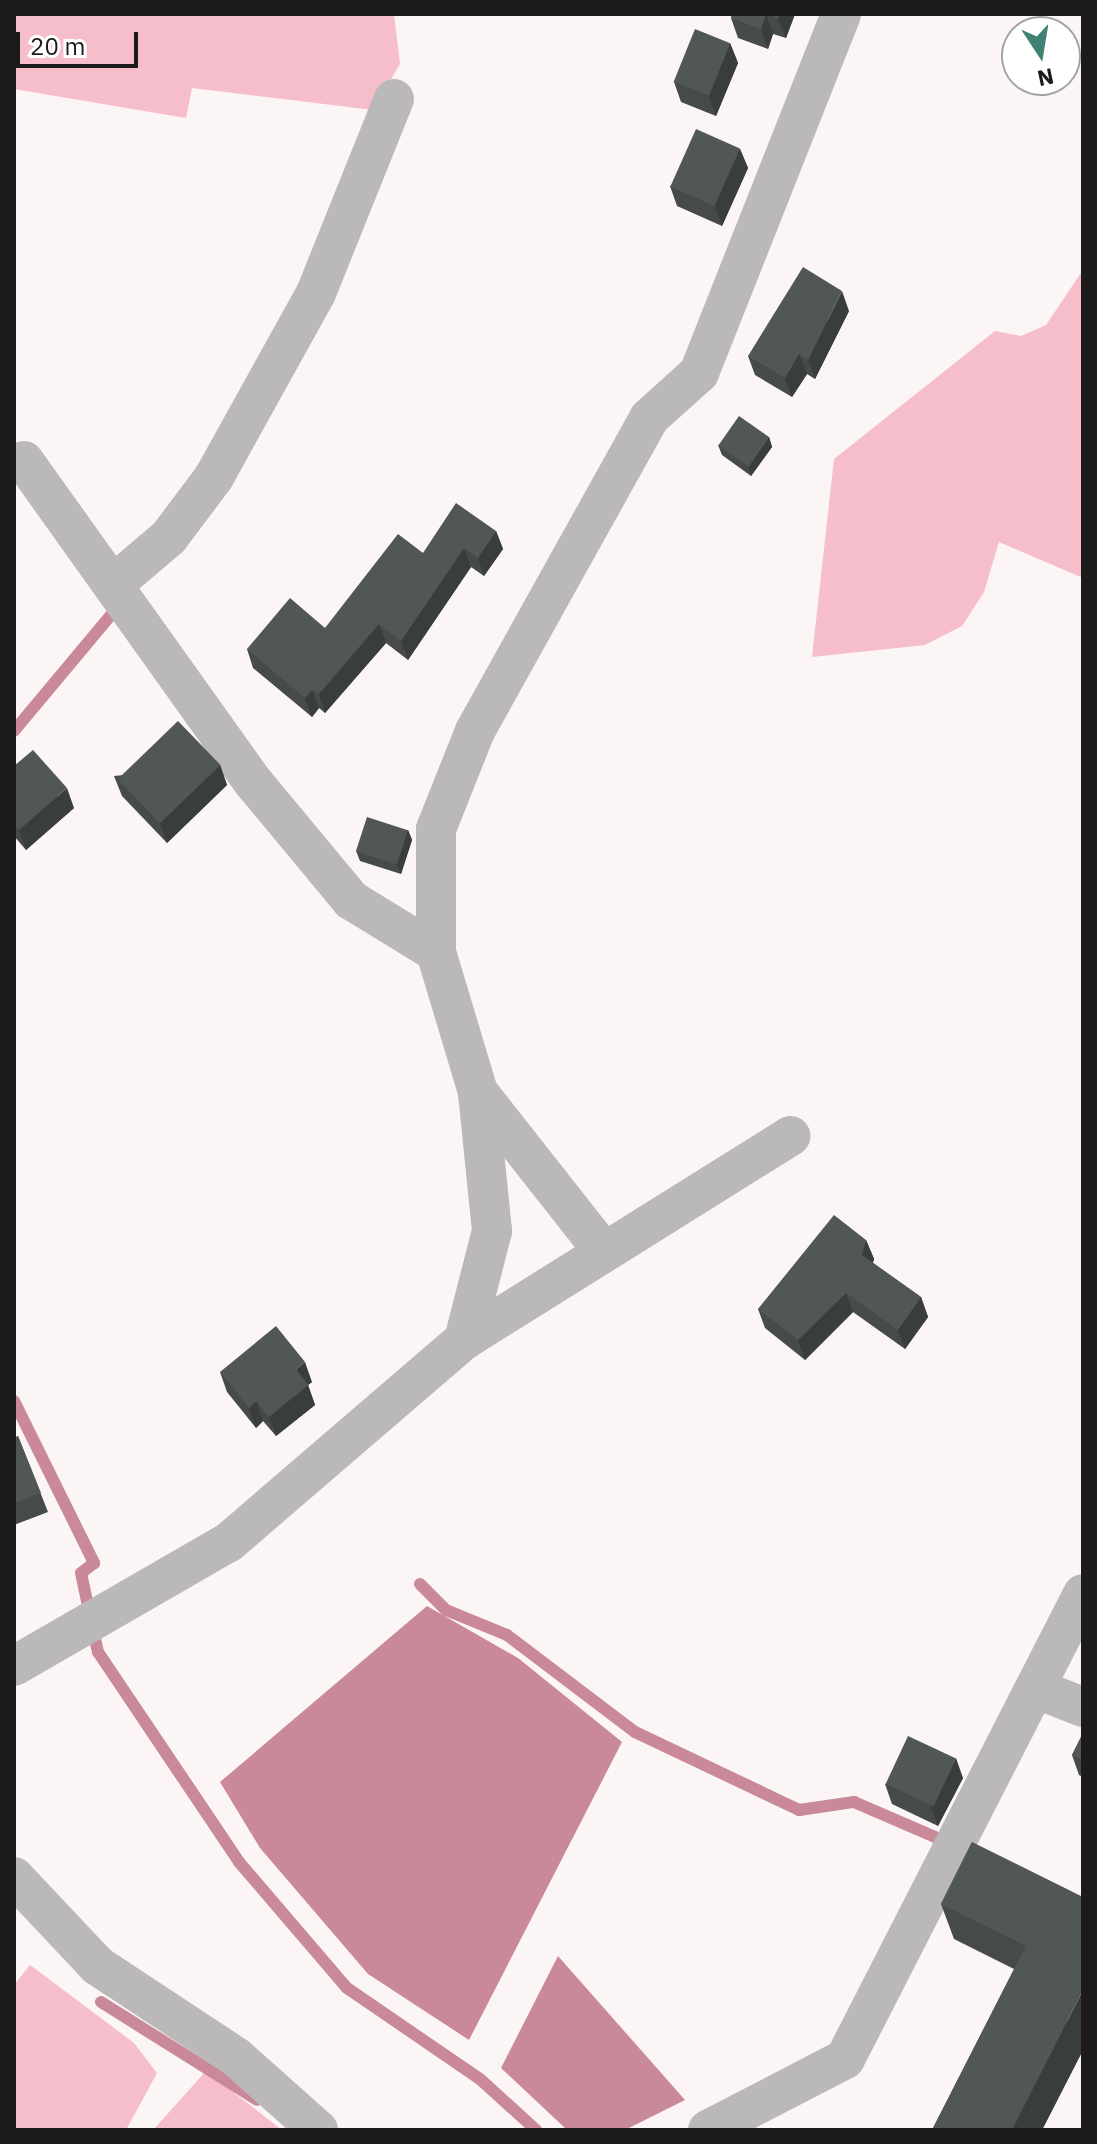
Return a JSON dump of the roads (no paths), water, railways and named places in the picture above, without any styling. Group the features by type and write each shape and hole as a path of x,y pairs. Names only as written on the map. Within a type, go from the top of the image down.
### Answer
{"street":[{"path":"464,1340 492,1231 478,1092 436,952 436,829 475,731 649,418 699,373 841,14"},
{"path":"115,583 169,537 214,477 316,293 394,99"},
{"path":"24,461 115,583 254,783 351,900 436,952"},
{"path":"478,1092 603,1251"},
{"path":"14,1666 229,1542 464,1340 790,1136"},
{"path":"708,2130 845,2059 1083,1594"},
{"path":"1037,1689 1083,1707"},
{"path":"14,1877 98,1966 236,2057 318,2130"}],"waterway":[{"path":"14,731 116,609"},
{"path":"14,1401 94,1563 81,1573 98,1652 239,1862 347,1988 480,2079 536,2130"},
{"path":"420,1584 446,1610 507,1635 635,1732 799,1810 854,1802 951,1844"},
{"path":"101,2002 257,2100"}]}
